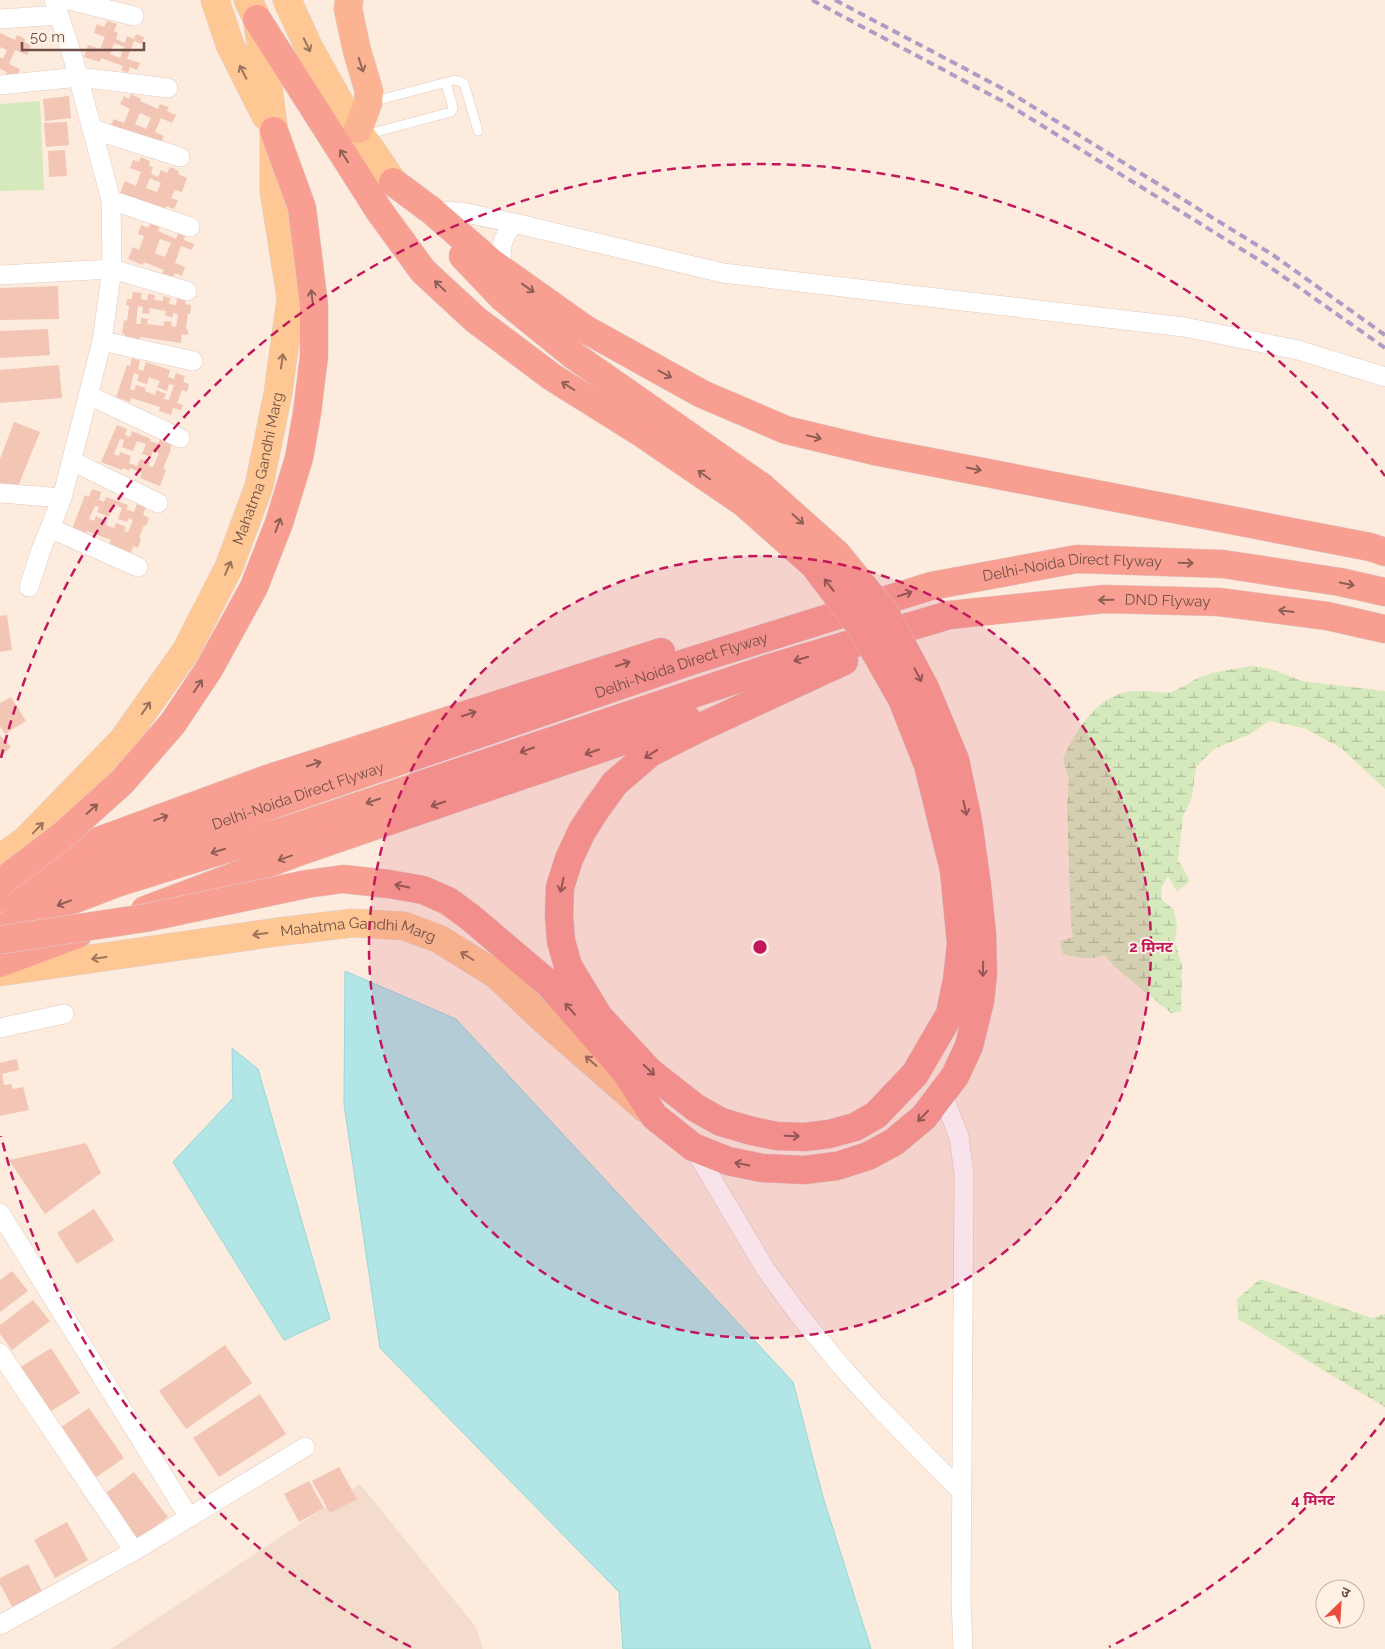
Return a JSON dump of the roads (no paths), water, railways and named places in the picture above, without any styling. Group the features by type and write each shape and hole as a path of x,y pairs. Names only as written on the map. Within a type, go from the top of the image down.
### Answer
{"highway":[{"path":"349,0 348,9 356,51 369,91 368,103 360,133"},
{"path":"252,9 380,212 423,271 476,320 552,377 643,434 753,495 814,566 861,627 902,699 928,765 954,870 962,944 950,1014 915,1074 876,1115 855,1127 829,1134 805,1137 777,1136 721,1122 696,1108 650,1072 598,1017 568,966 561,941 559,915 560,888 569,859 582,831 615,783 650,753 804,679 949,615"},
{"path":"0,883 62,836 122,782 173,723 209,669 254,587 280,523 299,458 307,413 314,356 314,305 302,208 274,131"},
{"path":"0,940 145,918 307,884 343,879 423,890 448,901 470,917 550,985 626,1072 654,1116 693,1147 728,1161 762,1168 804,1170 837,1166 868,1156 894,1142 924,1117 955,1076 969,1046 980,1001 983,973 978,886 968,822 955,760 925,688 885,613 837,554 753,495 503,298 393,182"},
{"path":"393,182 432,211 501,269 584,329 702,394 786,430 874,451 1163,505 1370,546 1385,552"},
{"name":"Delhi-Noida Direct Flyway","path":"0,898 691,661 931,586 1078,559 1223,564 1340,582 1385,592"},
{"name":"DND Flyway","path":"949,615 1104,600 1219,602 1327,616 1385,629"},
{"name":"Delhi-Noida Direct Flyway","path":"0,928 117,883 290,829 767,669 949,615"},
{"path":"2,858 267,779 734,628 822,620"},
{"path":"0,963 304,850 804,679"}],"main road":[{"path":"215,0 230,45 274,131"},
{"path":"288,0 309,48 342,108 393,182"},
{"name":"Mahatma Gandhi Marg","path":"2,858 26,840 123,740 186,651 229,567 259,486 278,393 291,298 274,191 274,131 267,79 252,9"},
{"name":"Mahatma Gandhi Marg","path":"0,972 268,933 353,923 404,926 439,939 497,975 541,1017 654,1116"}],"street":[{"path":"29,587 41,550 62,498 72,461 102,342 112,268 111,200 61,5"},
{"path":"0,19 61,5 134,16"},
{"path":"0,85 79,77 168,88"},
{"path":"92,129 180,157"},
{"path":"111,200 190,227"},
{"path":"432,211 461,212 514,223 723,273 1184,327 1298,350 1385,376"},
{"path":"501,269 501,249 504,236 514,223"},
{"path":"0,275 112,268 187,291"},
{"path":"102,342 193,361"},
{"path":"88,395 180,438"},
{"path":"72,461 158,503"},
{"path":"0,493 62,498"},
{"path":"50,528 138,567"},
{"path":"0,1028 64,1014"},
{"path":"942,1093 959,1137 964,1174 961,1600 963,1649"},
{"path":"693,1147 766,1270 799,1315 878,1407 962,1492"},
{"path":"0,1213 189,1517"},
{"path":"0,1353 134,1551"},
{"path":"1,1619 134,1551 304,1447"}],"lane":[{"path":"368,103 455,80 464,83 478,131"},
{"path":"360,133 451,112 453,108 446,83"}],"water":[{"path":"345,971 456,1019 793,1382 823,1497 871,1649 623,1649 619,1592 380,1348 344,1104"},
{"path":"232,1048 258,1069 330,1319 284,1340 173,1162 233,1098"}],"railway":[{"path":"812,0 1004,102 1267,265 1385,348"},
{"path":"835,0 1009,92 1273,255 1385,335"}]}
